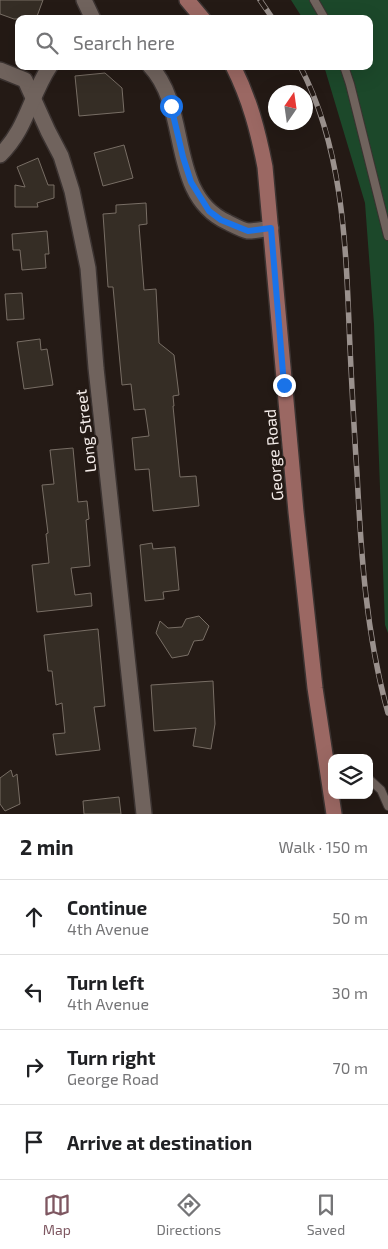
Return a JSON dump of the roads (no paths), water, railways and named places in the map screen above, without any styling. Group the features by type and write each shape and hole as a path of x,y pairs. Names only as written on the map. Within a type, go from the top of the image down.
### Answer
{"street":[{"path":"84,0 91,15"},
{"path":"188,0 200,15"},
{"name":"Long Street","path":"0,70 24,80 63,164 72,191 88,268 96,368 144,814"},
{"path":"0,155 14,140 48,70"},
{"path":"153,70 164,87 171,106 191,182 209,211 221,220 248,231 271,228"},
{"name":"George Road","path":"235,70 246,92 258,132 265,167 296,512 315,688 328,760"},
{"name":"George Road","path":"332,799 334,814"}],"lane":[{"path":"314,0 323,15"},
{"path":"345,70 388,236"},
{"path":"373,782 381,790 388,806"}],"railway":[{"path":"260,0 270,15"},
{"path":"302,70 315,99 326,133 335,168 340,204 347,276 360,534 374,654 388,713"}]}
